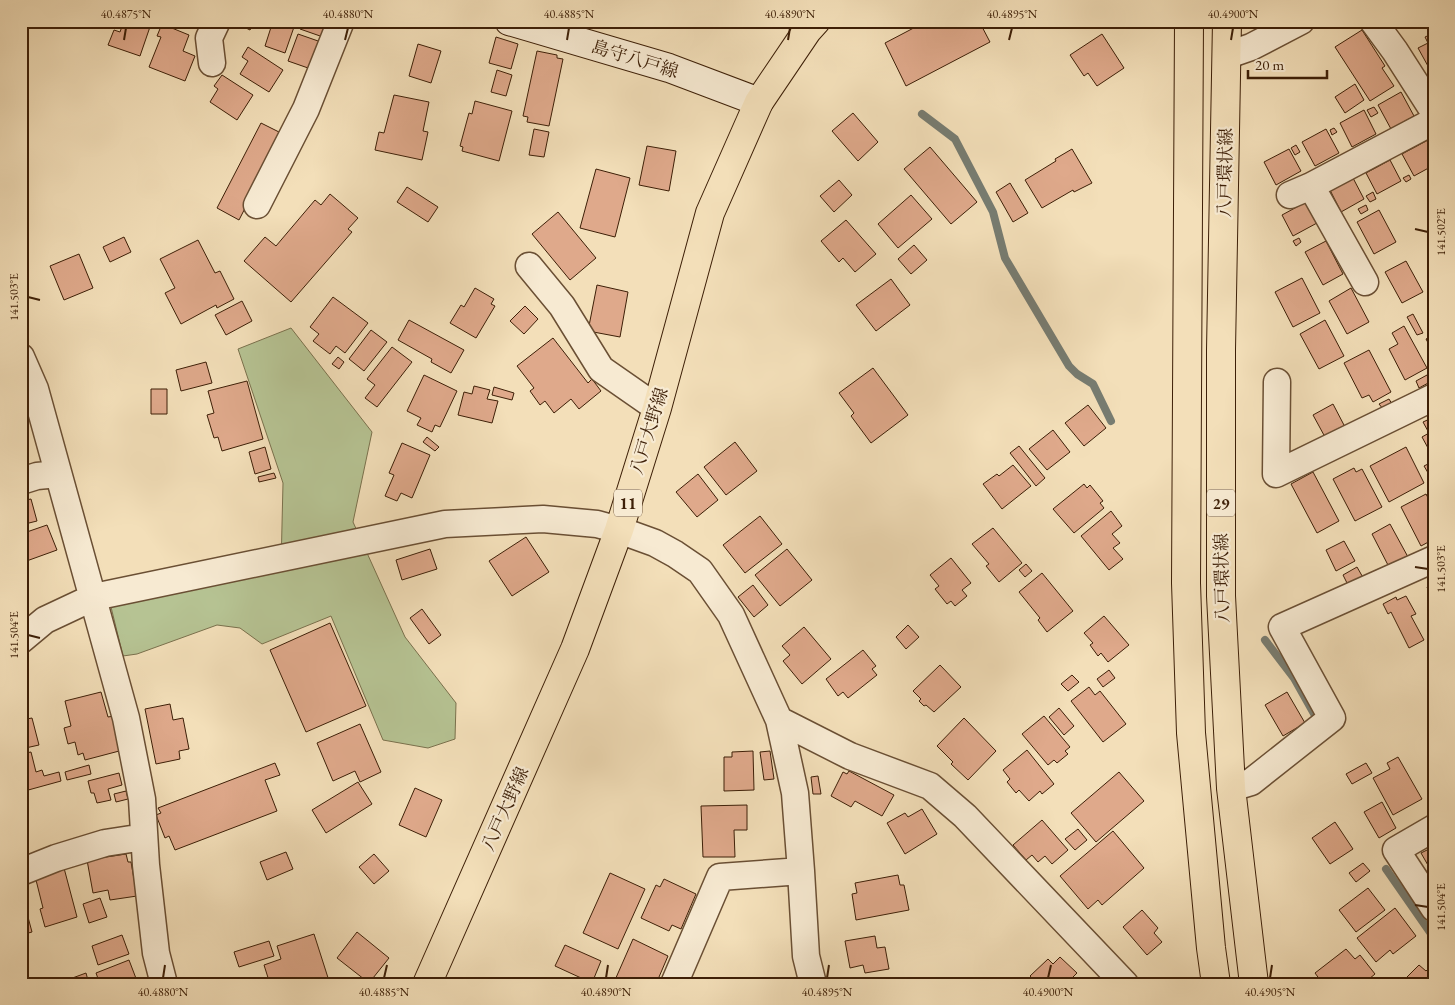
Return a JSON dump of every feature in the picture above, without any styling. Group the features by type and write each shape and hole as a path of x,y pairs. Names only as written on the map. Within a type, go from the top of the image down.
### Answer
{"main road":[{"name":"島守八戸線","path":"510,21 669,68 759,102"},
{"name":"八戸環状線","path":"1189,21 1186,592 1191,733 1216,984"},
{"name":"八戸環状線","path":"1227,21 1228,56 1221,350 1221,596 1231,788 1254,984"},
{"name":"八戸大野線","path":"427,984 575,650 619,530 657,408 710,213 759,102 806,24"}],"street":[{"path":"212,63 209,38 216,21"},
{"path":"257,205 306,110 341,21"},
{"path":"1228,56 1251,47 1301,21"},
{"path":"1373,21 1395,51 1434,112"},
{"path":"1365,282 1301,190 1434,121"},
{"path":"528,266 562,306 601,369 657,408"},
{"path":"21,357 35,389 126,718 142,799 146,865 156,953 164,984"},
{"path":"1277,382 1276,474 1434,397"},
{"path":"21,482 37,476 58,474"},
{"path":"23,632 94,597 445,524 542,519 597,524 655,543 700,571 731,615 779,720 795,793 806,956 813,984"},
{"path":"1231,788 1252,782 1332,718 1282,627 1434,559"},
{"path":"779,720 850,756 930,786 965,816 1125,984"},
{"path":"1434,828 1396,850 1434,908"},
{"path":"21,872 56,858 105,843 144,837"},
{"path":"674,984 720,877 801,870"}],"green space":[{"path":"291,328 372,432 353,522 405,637 456,703 455,739 428,748 383,740 331,616 262,644 240,628 217,625 137,654 123,656 111,607 281,568 283,483 238,349"}],"building":[{"path":"124,21 152,21 140,56 108,45 114,30 120,32"},
{"path":"237,21 255,21 250,30 236,23"},
{"path":"273,21 294,27 285,53 265,46"},
{"path":"302,21 329,21 323,37 300,29"},
{"path":"927,21 979,21 990,42 906,86 885,43"},
{"path":"162,24 189,35 183,51 195,56 185,81 149,67 161,37 157,36"},
{"path":"1362,30 1385,66 1382,68 1394,86 1370,101 1335,47"},
{"path":"1434,33 1434,77 1418,48 1428,43 1425,37"},
{"path":"298,34 321,42 311,69 288,61"},
{"path":"1102,34 1124,68 1097,86 1088,73 1084,76 1070,55"},
{"path":"496,37 518,44 511,69 489,63"},
{"path":"418,44 441,51 431,83 409,76"},
{"path":"248,47 283,70 269,92 240,74 248,61 242,57"},
{"path":"537,51 557,55 557,58 563,59 549,126 527,122 528,117 523,116"},
{"path":"497,70 512,75 506,96 491,92"},
{"path":"222,75 253,95 237,120 210,102 218,89 214,86"},
{"path":"1355,84 1364,100 1345,113 1335,97"},
{"path":"1401,92 1414,116 1391,129 1378,105"},
{"path":"394,95 429,102 423,131 428,132 422,160 375,150 379,132 384,133"},
{"path":"475,101 512,111 499,161 462,151 463,147 460,146 469,113 472,114"},
{"path":"1374,107 1378,113 1371,117 1367,110"},
{"path":"1364,110 1376,134 1352,147 1340,123"},
{"path":"853,113 878,142 858,161 832,131"},
{"path":"261,123 283,134 239,220 217,208"},
{"path":"1334,128 1337,132 1332,135 1330,130"},
{"path":"534,129 549,132 544,157 529,155"},
{"path":"1326,129 1339,153 1315,166 1302,142"},
{"path":"1428,140 1434,152 1434,165 1414,176 1402,154"},
{"path":"1296,145 1300,152 1295,155 1291,148"},
{"path":"647,146 676,151 669,191 639,185"},
{"path":"930,147 977,202 951,224 904,169"},
{"path":"1072,149 1092,183 1074,192 1073,190 1042,208 1025,180"},
{"path":"1289,149 1301,171 1276,185 1264,162"},
{"path":"1390,160 1401,181 1377,194 1366,173"},
{"path":"596,169 630,178 615,237 580,228"},
{"path":"1409,175 1411,179 1406,182 1403,178"},
{"path":"1353,178 1364,199 1341,212 1330,190"},
{"path":"839,180 852,195 834,212 820,196"},
{"path":"1010,183 1028,213 1013,222 996,192"},
{"path":"407,187 438,207 428,222 397,202"},
{"path":"1373,192 1376,199 1370,202 1366,196"},
{"path":"330,194 358,218 348,229 352,232 291,302 244,261 265,237 276,246 315,200 321,205"},
{"path":"911,195 932,219 898,248 878,224"},
{"path":"1306,202 1317,223 1293,236 1282,215"},
{"path":"1366,205 1368,210 1361,214 1358,209"},
{"path":"1379,210 1396,242 1374,254 1357,222"},
{"path":"558,212 596,258 570,280 532,234"},
{"path":"846,220 876,254 855,272 843,258 839,262 821,241"},
{"path":"124,237 131,252 110,262 103,247"},
{"path":"1299,238 1301,242 1296,246 1293,241"},
{"path":"198,240 215,273 220,271 234,299 217,308 216,305 181,324 165,293 175,288 160,259"},
{"path":"1326,241 1343,274 1323,285 1305,252"},
{"path":"914,245 927,260 911,274 898,259"},
{"path":"79,254 93,288 64,300 50,266"},
{"path":"1406,261 1423,292 1402,303 1385,272"},
{"path":"1302,278 1320,313 1293,327 1275,292"},
{"path":"891,279 910,305 876,331 856,305"},
{"path":"597,285 628,292 620,337 588,331"},
{"path":"475,288 494,299 491,304 495,306 476,338 450,323 461,305 464,307"},
{"path":"1351,288 1369,322 1347,334 1329,301"},
{"path":"333,297 368,323 345,353 336,346 330,354 313,341 319,334 310,327"},
{"path":"242,301 252,321 226,335 215,315"},
{"path":"525,306 538,319 524,334 510,321"},
{"path":"1413,314 1423,333 1417,335 1407,317"},
{"path":"409,320 464,350 451,373 431,362 432,359 398,340"},
{"path":"1325,320 1344,356 1319,369 1300,334"},
{"path":"1404,326 1427,368 1405,380 1389,349 1398,344 1392,333"},
{"path":"371,330 387,342 364,371 349,359"},
{"path":"1434,335 1434,354 1426,339"},
{"path":"553,338 588,383 592,379 601,391 579,409 571,399 554,413 545,401 540,405 530,391 534,388 517,366"},
{"path":"392,347 412,362 377,407 365,398 375,385 367,379"},
{"path":"1369,350 1391,392 1373,402 1369,395 1362,398 1344,363"},
{"path":"338,357 344,362 339,369 332,364"},
{"path":"206,362 212,383 181,391 176,370"},
{"path":"873,368 908,415 871,443 851,416 854,413 839,393"},
{"path":"424,375 457,391 440,427 435,425 432,432 417,425 421,418 407,411"},
{"path":"1427,375 1430,382 1419,388 1416,381"},
{"path":"247,381 263,439 222,451 218,437 214,438 207,415 214,413 208,391"},
{"path":"474,386 490,390 487,399 498,401 492,423 458,415 464,392 472,394"},
{"path":"494,387 514,393 512,400 492,395"},
{"path":"151,389 167,389 167,414 151,414"},
{"path":"1389,399 1392,404 1383,409 1379,404"},
{"path":"1333,404 1345,427 1325,437 1313,415"},
{"path":"1088,405 1106,428 1084,446 1065,423"},
{"path":"1434,417 1434,459 1422,437 1429,433 1423,422"},
{"path":"1053,430 1070,452 1047,470 1029,449"},
{"path":"427,437 439,447 435,451 423,442"},
{"path":"23,439 28,461 21,463 21,440"},
{"path":"735,442 757,471 726,495 704,467"},
{"path":"402,443 430,455 412,498 401,493 397,501 385,496 394,475 389,473"},
{"path":"1019,446 1045,478 1036,486 1010,453"},
{"path":"265,447 271,469 255,474 249,452"},
{"path":"1406,447 1424,483 1389,502 1370,466"},
{"path":"1434,461 1434,483 1424,466"},
{"path":"1013,465 1031,486 1002,509 983,484 997,474 999,476"},
{"path":"1354,468 1356,472 1362,469 1382,507 1355,521 1333,479"},
{"path":"1313,472 1339,521 1317,533 1291,484"},
{"path":"274,473 276,478 259,482 258,477"},
{"path":"698,474 718,500 697,517 676,492"},
{"path":"1084,484 1087,488 1090,485 1103,501 1100,503 1104,508 1074,533 1053,509"},
{"path":"1426,494 1434,509 1429,512 1434,520 1434,539 1421,546 1401,507"},
{"path":"31,499 37,521 21,525 21,501"},
{"path":"1111,511 1122,526 1112,534 1120,543 1113,548 1123,559 1109,570 1081,536"},
{"path":"760,516 782,544 745,573 723,545"},
{"path":"1390,524 1408,557 1389,567 1372,534"},
{"path":"47,525 57,550 21,563 21,534"},
{"path":"993,528 1022,563 999,582 986,566 989,564 972,544"},
{"path":"526,537 549,572 512,596 489,561"},
{"path":"1344,541 1355,561 1336,571 1326,550"},
{"path":"430,549 437,569 402,580 396,560"},
{"path":"787,549 812,580 780,606 755,575"},
{"path":"951,558 971,583 962,590 967,596 955,606 951,601 947,604 935,589 939,586 930,575"},
{"path":"1026,564 1032,571 1025,577 1019,570"},
{"path":"1357,567 1365,581 1350,589 1343,575"},
{"path":"1042,573 1073,611 1047,632 1038,620 1040,618 1019,592"},
{"path":"1434,584 1434,604 1427,587"},
{"path":"753,585 768,605 754,617 738,597"},
{"path":"1406,596 1416,614 1411,616 1424,640 1409,648 1391,612 1388,614 1383,604 1396,597 1397,600"},
{"path":"422,609 441,635 429,644 410,618"},
{"path":"1104,616 1129,645 1108,662 1101,653 1098,656 1090,645 1093,643 1084,633"},
{"path":"330,623 366,706 306,732 270,650"},
{"path":"908,625 919,637 906,649 896,637"},
{"path":"804,627 831,659 802,684 783,661 790,655 782,646"},
{"path":"863,650 876,666 872,669 877,675 848,698 843,692 838,696 826,679"},
{"path":"940,665 961,687 934,712 919,701 921,699 913,691"},
{"path":"1109,670 1115,678 1103,687 1097,679"},
{"path":"1072,675 1079,682 1068,691 1061,684"},
{"path":"1089,687 1095,695 1100,691 1126,724 1103,742 1071,701"},
{"path":"101,692 108,717 114,716 123,750 85,760 83,753 78,755 75,742 68,744 64,728 71,726 65,701"},
{"path":"1287,692 1305,723 1283,736 1265,705"},
{"path":"170,704 173,720 183,718 189,749 179,751 180,759 156,764 145,709"},
{"path":"1059,708 1074,726 1064,735 1049,717"},
{"path":"1044,716 1070,747 1065,751 1068,754 1057,763 1054,760 1048,765 1022,734"},
{"path":"32,718 39,745 21,749 21,720"},
{"path":"964,718 996,751 968,780 951,764 953,762 937,746"},
{"path":"360,724 381,772 360,782 355,771 333,781 317,743"},
{"path":"1027,750 1054,784 1042,794 1040,791 1029,801 1019,790 1016,793 1007,782 1010,779 1003,770"},
{"path":"753,751 754,790 724,791 724,757 732,757 732,752"},
{"path":"770,751 774,779 764,780 760,752"},
{"path":"31,752 36,772 42,770 44,776 59,772 61,781 21,792 21,754"},
{"path":"1398,757 1422,799 1393,815 1373,778 1390,769 1387,763"},
{"path":"275,763 280,775 265,780 277,811 175,850 169,836 165,838 156,815 161,813 158,808"},
{"path":"1366,763 1372,773 1352,784 1346,774"},
{"path":"89,765 91,774 67,780 65,772"},
{"path":"849,771 894,795 882,816 855,801 851,807 831,796 843,772 847,774"},
{"path":"1119,772 1144,801 1096,842 1071,813"},
{"path":"119,773 122,785 108,789 111,800 97,803 94,793 91,793 88,781"},
{"path":"818,776 821,794 813,794 811,777"},
{"path":"358,782 372,804 326,833 312,810"},
{"path":"415,788 442,800 426,837 399,825"},
{"path":"126,791 128,799 116,802 114,794"},
{"path":"1434,791 1434,802 1429,793"},
{"path":"1382,802 1396,828 1379,838 1364,812"},
{"path":"747,805 747,830 734,830 735,857 703,857 701,806"},
{"path":"922,809 937,834 905,854 887,823 905,813 908,817"},
{"path":"1042,820 1068,850 1052,864 1045,856 1038,862 1032,855 1026,860 1013,845"},
{"path":"1335,822 1353,849 1330,864 1312,838"},
{"path":"1078,829 1087,840 1075,850 1065,839"},
{"path":"1113,831 1144,868 1102,905 1098,900 1088,909 1060,876"},
{"path":"21,835 29,858 21,860"},
{"path":"1431,848 1434,853 1434,864 1429,867 1421,853"},
{"path":"286,852 293,869 267,880 260,862"},
{"path":"126,854 128,862 131,862 137,896 110,900 108,890 93,893 87,860"},
{"path":"374,854 389,871 374,884 359,867"},
{"path":"1363,863 1370,871 1356,882 1349,873"},
{"path":"64,868 77,917 45,927 40,909 43,908 35,876"},
{"path":"610,873 645,889 618,949 583,933"},
{"path":"898,875 900,885 904,885 909,910 856,920 852,894 857,893 855,883"},
{"path":"664,879 696,894 681,929 672,925 669,931 641,918 656,885 660,887"},
{"path":"1368,888 1385,910 1356,932 1339,910"},
{"path":"21,891 32,932 21,935"},
{"path":"100,898 107,917 89,923 83,904"},
{"path":"1395,908 1416,936 1393,954 1390,950 1376,962 1357,938"},
{"path":"1142,910 1158,928 1154,933 1162,942 1147,955 1123,927"},
{"path":"357,932 389,958 369,983 337,958"},
{"path":"314,934 330,984 270,984 264,965 281,959 277,946"},
{"path":"122,935 129,954 98,965 92,946"},
{"path":"875,936 877,948 885,947 889,969 865,973 863,965 850,968 845,941"},
{"path":"633,939 668,956 656,984 624,984 615,980"},
{"path":"269,941 274,956 239,967 234,952"},
{"path":"565,945 601,961 592,983 555,966"},
{"path":"1346,949 1355,959 1360,955 1375,974 1363,984 1323,984 1315,973"},
{"path":"1060,957 1077,973 1066,984 1035,984 1036,982 1030,976 1048,959 1053,964"},
{"path":"129,960 137,981 131,984 100,984 96,973"},
{"path":"1419,965 1426,971 1432,965 1434,967 1434,984 1407,984 1404,980"},
{"path":"86,973 89,984 68,984 67,980"},
{"path":"211,978 213,984 189,984"}],"waterway":[{"path":"922,114 955,139 993,212 1005,258 1069,366 1077,374 1093,384 1111,421"},
{"path":"1265,640 1294,678 1317,719"},
{"path":"1386,869 1434,938"}]}
